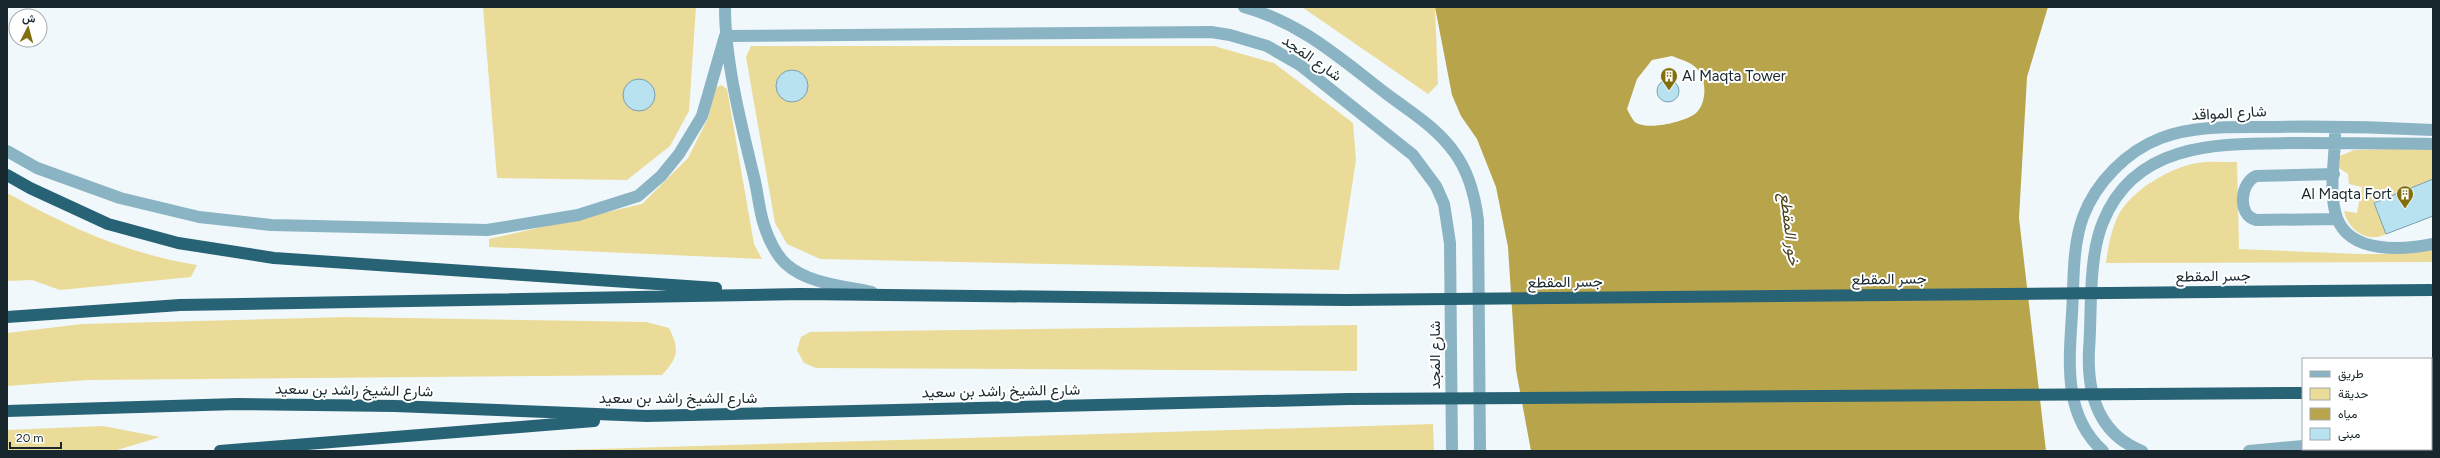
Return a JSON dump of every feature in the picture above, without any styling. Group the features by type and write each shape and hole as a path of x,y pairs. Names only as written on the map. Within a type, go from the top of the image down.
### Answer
{"highway":[{"path":"7,175 30,188 108,224 178,243 259,256 801,294"},
{"name":"جسر المقطع","path":"889,296 1346,300 2432,290"},
{"path":"7,318 180,305 801,294 889,296"},
{"name":"شارع الشيخ راشد بن سعيد","path":"7,411 237,404 395,406 647,416 1349,399 2302,393"},
{"path":"220,451 647,416"}],"street":[{"path":"725,7 725,36 740,120 764,225 774,248 785,263 797,272 820,280 889,296"},
{"name":"شارع المَجد","path":"1244,7 1278,18 1311,36 1431,126 1451,148 1464,168 1476,203 1478,220 1480,451"},
{"name":"شارع المَجد","path":"725,36 1211,32 1249,39 1284,55 1413,155 1436,186 1444,204 1450,243 1452,451"},
{"path":"7,151 36,168 120,198 199,217 271,225 487,230 578,215 638,196 661,176 679,154 702,116 725,36"},
{"path":"2336,126 2334,199 2337,219 2353,236 2374,246 2400,248 2433,244"},
{"name":"شارع المواقد","path":"2103,451 2095,444 2080,421 2074,404 2069,372 2076,245 2083,217 2097,190 2115,168 2138,150 2161,138 2182,132 2226,127 2336,126 2433,130"},
{"name":"شارع المواقد","path":"2142,451 2128,444 2113,432 2094,403 2088,379 2095,253 2103,221 2110,206 2130,181 2148,167 2168,157 2207,146 2335,143 2433,144"},
{"path":"2334,174 2262,176 2251,178 2244,188 2244,209 2248,217 2256,220 2337,219"},
{"path":"2249,451 2302,446"}],"green space":[{"path":"483,7 696,7 689,111 670,146 627,180 497,178"},
{"path":"1302,7 1435,7 1438,84 1428,94"},
{"path":"751,46 1214,46 1274,63 1353,123 1356,160 1339,270 820,259 787,244 775,223 746,57"},
{"path":"721,85 727,89 754,244 762,259 489,247 489,239 642,204 688,158 708,118 715,88"},
{"path":"2433,148 2433,179 2374,202 2386,234 2379,237 2372,237 2366,236 2354,229 2346,218 2344,211 2357,213 2362,187 2349,184 2348,174 2339,168 2340,156 2354,150"},
{"path":"2207,162 2237,162 2239,249 2391,254 2433,248 2433,262 2106,263 2113,227 2118,216 2124,207 2141,189 2175,169 2187,165"},
{"path":"7,193 53,217 99,238 147,254 197,265 191,277 60,290 32,280 7,281"},
{"path":"347,317 646,322 669,328 675,342 676,353 671,364 662,375 88,380 7,386 7,333 82,324"},
{"path":"1357,325 1357,371 816,368 804,363 797,350 801,337 810,332"},
{"path":"1433,424 1434,451 531,451"},
{"path":"103,426 160,437 114,451 7,451 7,430"}],"water":[{"name":"خور المقطع","path":"1435,7 2048,7 2027,77 2019,218 2046,451 1531,451 1516,370 1508,247 1496,187 1477,139 1461,116 1452,95","holes":["1672,56 1692,64 1698,70 1704,82 1703,102 1696,113 1684,119 1666,124 1648,126 1640,125 1635,122 1627,109 1637,79 1652,60"]}],"building":[{"path":"789,70 795,70 805,77 808,86 807,92 801,99 795,102 789,102 779,95 776,89 776,83 783,73"},
{"path":"636,79 642,79 652,86 655,95 654,101 648,108 642,111 636,111 626,104 623,98 623,92 630,82"},
{"name":"Al Maqta Tower","path":"1668,80 1672,81 1678,87 1678,95 1672,101 1668,102 1664,101 1658,95 1657,91 1658,87 1664,81"},
{"name":"Al Maqta Fort","path":"2433,179 2433,216 2386,234 2374,203"}],"place":[{"name":"Al Maqta Tower","path":"1669,91"},
{"name":"Al Maqta Fort","path":"2405,209"}]}
